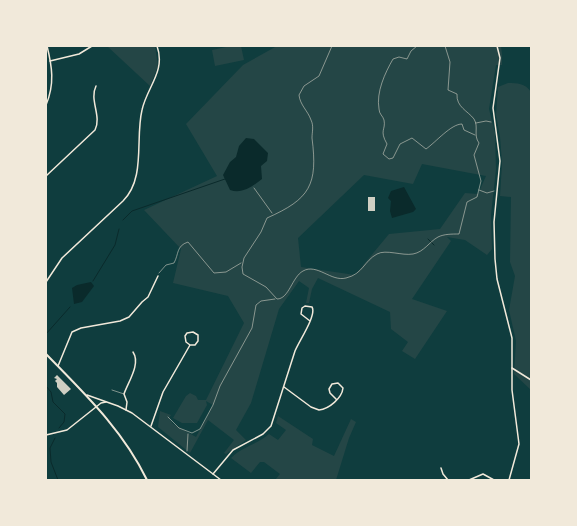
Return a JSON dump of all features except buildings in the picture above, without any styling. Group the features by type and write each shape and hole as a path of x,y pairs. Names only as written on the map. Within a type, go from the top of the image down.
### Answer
{"main road":[{"path":"46,354 97,406 127,446 147,480"}],"street":[{"path":"46,46 50,61 52,83 46,104"},
{"path":"50,61 79,54 92,46"},
{"path":"46,282 62,258 123,202 132,191 136,174 142,109 159,69 160,57 157,46"},
{"path":"498,46 500,58 493,104 500,161 494,222 495,267 512,338 512,390 519,444 509,480"},
{"path":"46,176 95,130 97,123 93,94 96,86"},
{"path":"58,366 72,332 80,328 120,321 130,317 142,302 148,298 158,276"},
{"path":"212,474 235,448 263,434 268,429 284,387 295,351 310,321 314,313 314,309 311,306 305,306 302,308 301,314 310,321"},
{"path":"193,332 197,334 198,340 196,344 190,345 186,342 185,336 187,333 193,332"},
{"path":"151,426 163,392 190,345"},
{"path":"126,410 127,402 124,394 136,359 132,352"},
{"path":"512,368 531,380"},
{"path":"284,387 317,410 326,409 336,399 343,390 340,385 336,383 332,384 329,389 330,393 336,399"},
{"path":"86,395 109,402 126,410 151,426 221,480"},
{"path":"46,435 67,430 102,402 109,402"},
{"path":"441,468 443,474 448,480"},
{"path":"469,480 483,474 494,480"}],"lane":[{"path":"112,390 124,394"}],"path":[{"path":"158,276 166,265 174,263 178,250 183,244 188,242 214,274 226,272 242,263 261,232 267,218 292,207 307,192 313,174 313,125 299,95 304,86 319,76 332,46"},
{"path":"417,46 411,51 407,59 399,57 393,59 384,74 379,95 378,108 384,119 382,130 387,144 383,154 385,157 393,158 400,144 412,138 426,149 442,137 446,130 459,124 462,124 464,130 475,135"},
{"path":"168,418 179,428 189,433 200,429 210,411 220,386 252,328 256,305 261,301 276,299 284,295 300,273 306,270 319,271 339,279 346,278 361,271 377,254 414,254 442,236 459,234 467,202 474,199 479,190 481,181 474,155 479,143 475,135 476,123 471,116 465,112 456,99 457,94 448,90 450,62 445,46"},
{"path":"476,123 486,121 495,123"},
{"path":"254,188 272,213"},
{"path":"479,190 487,193 497,190"},
{"path":"242,263 243,274 266,287 276,299"},
{"path":"186,453 189,433"}],"shaded area":[{"path":"107,46 155,46 158,66 150,86"},
{"path":"231,46 241,46 244,60 215,66 212,50"},
{"path":"277,46 501,46 502,65 496,65 489,109 495,133 496,169 491,215 492,249 487,255 465,240 447,237 451,241 412,299 447,311 415,359 402,351 408,342 391,329 390,312 318,278 312,289 309,303 306,303 309,288 299,281 279,309 251,403 236,430 246,440 226,454 224,453 234,440 208,420 190,453 158,427 160,411 171,415 169,418 173,424 196,437 213,405 206,401 207,405 197,423 182,423 173,418 186,396 190,393 196,396 198,400 206,400 244,323 228,296 173,283 181,249 144,210 217,176 186,124 243,65","holes":["422,164 486,176 478,194 465,193 440,229 389,234 355,275 301,267 298,238 364,175 413,184"]},
{"path":"508,83 518,83 529,89 531,92 531,390 514,374 516,341 509,310 515,276 510,262 511,197 500,196 502,163 500,137 496,115 498,87"},
{"path":"246,138 254,139 268,153 267,161 261,166 262,179 251,187 243,190 230,190 223,175 230,162 236,157 239,146"},
{"path":"404,187 416,209 413,212 392,218 390,211 391,201 388,198 391,191"},
{"path":"91,282 94,286 82,302 74,304 72,288 77,285"},
{"path":"278,416 313,439 312,445 334,456 351,419 356,422 349,438 336,480 275,480 280,474 264,462 260,462 251,473 231,458 235,454 269,434 278,440 286,430 276,423"}],"waterway":[{"path":"123,220 132,211 225,179"},
{"path":"93,281 115,245 119,229"},
{"path":"428,239 434,245"},
{"path":"46,334 70,307"},
{"path":"46,386 51,392 53,402 65,414 64,422 59,428"},
{"path":"55,438 50,448 51,462 58,480"}]}
